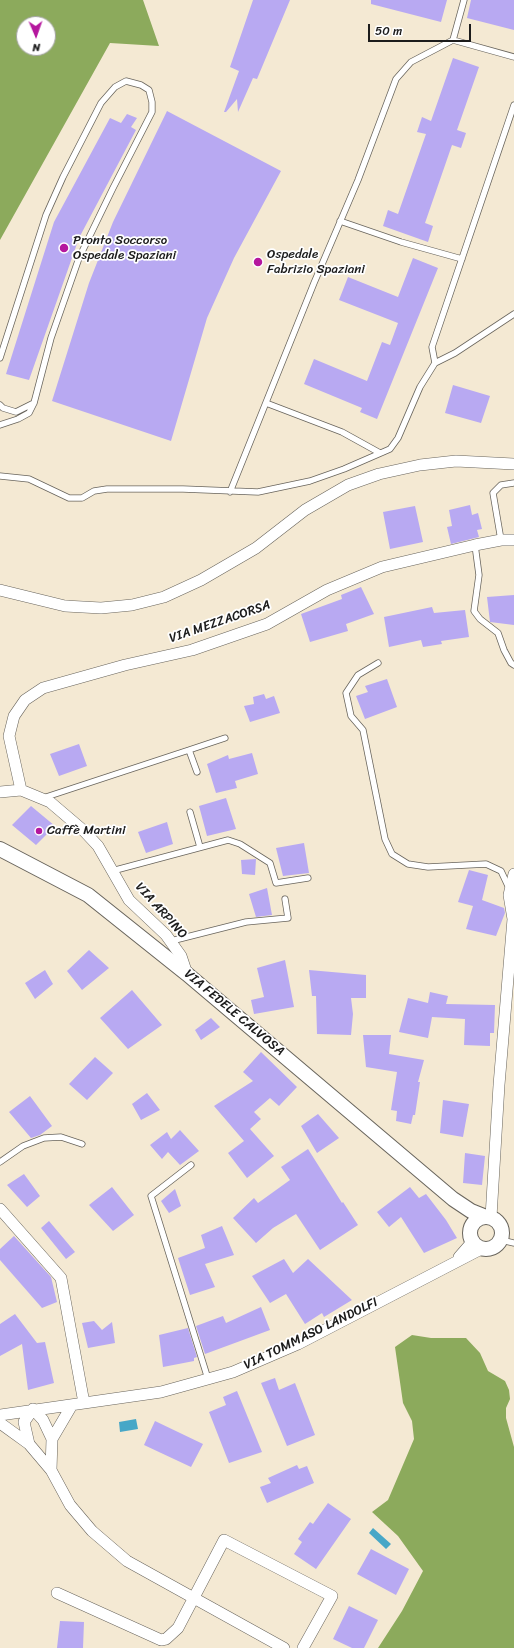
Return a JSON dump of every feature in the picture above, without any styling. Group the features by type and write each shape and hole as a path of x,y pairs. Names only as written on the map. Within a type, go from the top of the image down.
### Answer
{"street":[{"path":"0,590 65,606 101,608 132,605 164,597 201,580 256,548 304,510 348,485 379,474 420,465 456,461 514,464"},
{"name":"VIA MEZZACORSA","path":"21,790 9,736 14,716 25,700 42,688 125,664 192,650 267,624 327,590 382,567 475,545 501,540 514,540"},
{"name":"VIA ARPINO","path":"0,792 21,790 50,802 84,831 98,846 129,900 171,941 181,956 187,974"},
{"name":"VIA FEDELE CALVOSA","path":"0,849 88,895 187,974 453,1199 471,1211 492,1218"},
{"path":"492,1218 499,1080 514,919 510,907 510,890 514,874"},
{"name":"VIA FEDELE CALVOSA","path":"453,1199 460,1208 475,1240"},
{"path":"0,1209 60,1278 84,1403"},
{"path":"492,1218 501,1226 508,1237 494,1247 475,1240 474,1222 479,1218 492,1218 514,1222"},
{"name":"VIA TOMMASO LANDOLFI","path":"0,1415 33,1409 72,1405 160,1392 233,1372 298,1344 451,1264 475,1240"},
{"path":"52,1439 72,1405"},
{"path":"29,1444 24,1422 33,1409 44,1420 52,1439 51,1470"},
{"path":"0,1423 29,1444 51,1470 70,1505 92,1532 127,1561 193,1596 284,1648"},
{"path":"57,1593 161,1640 172,1635 178,1628 193,1596 224,1540 332,1596 303,1648"}],"lane":[{"path":"453,40 464,0"},
{"path":"230,492 358,180 396,79 411,62 453,40 514,57"},
{"path":"0,358 46,215 70,163 101,103 115,87 126,81 141,85 149,90 152,102 152,112 79,258 51,338 34,403 29,413 18,419 0,425"},
{"path":"435,363 432,347 514,105"},
{"path":"340,221 401,242 462,259"},
{"path":"0,476 29,479 69,498 82,498 94,491 107,489 183,489 258,492 310,481 344,469 390,449 398,438 420,387 435,363 514,314"},
{"path":"0,404 4,408 16,412 34,403"},
{"path":"266,403 342,432 380,453"},
{"path":"501,540 493,493 502,485 514,483"},
{"path":"475,545 479,575 474,611 480,619 498,633 504,650 511,663 514,665"},
{"path":"378,663 358,675 346,693 351,716 364,730 385,839 392,854 408,864 428,867 486,864 501,871 510,890"},
{"path":"42,799 224,738"},
{"path":"189,750 197,772"},
{"path":"190,812 200,847"},
{"path":"112,871 228,840 240,844 270,863 276,883 308,878"},
{"path":"171,941 246,922 288,918 285,899"},
{"path":"0,1162 23,1146 44,1138 61,1137 82,1144"},
{"path":"191,1165 151,1196 208,1379"}],"green space":[{"path":"0,0 143,0 159,46 110,43 0,240"},
{"path":"412,1335 431,1338 466,1338 480,1353 488,1371 505,1381 509,1390 510,1399 506,1408 506,1418 514,1447 514,1648 378,1648 402,1611 423,1571 398,1536 372,1512 388,1500 414,1439 412,1421 403,1403 395,1347"}],"water":[{"path":"136,1419 138,1429 120,1432 119,1422"},
{"path":"373,1528 391,1544 386,1549 369,1533"}],"building":[{"path":"253,0 290,0 257,79 253,78 238,112 237,99 226,112 224,112 239,71 230,67"},
{"path":"371,0 447,0 441,22 371,4"},
{"path":"471,0 514,0 514,30 467,18"},
{"path":"453,58 479,67 457,130 466,133 461,148 452,145 425,223 433,226 428,242 383,226 388,210 398,214 426,134 417,132 422,117 431,121"},
{"path":"167,111 281,171 234,258 207,318 171,441 52,401 89,283 113,222"},
{"path":"127,114 137,118 131,127 136,130 79,238 29,380 6,374 54,222 110,118 121,123"},
{"path":"413,258 438,268 377,419 360,412 362,408 304,384 314,359 367,381 382,342 390,345 398,323 339,300 348,277 398,297"},
{"path":"453,385 490,396 481,423 445,413"},
{"path":"470,505 472,515 478,513 482,529 477,530 479,537 451,544 447,527 452,526 449,510"},
{"path":"415,506 423,542 390,549 383,512"},
{"path":"361,587 374,614 346,624 348,631 310,642 301,614 342,599 341,595"},
{"path":"514,595 514,625 490,622 487,597"},
{"path":"432,607 434,613 465,610 469,637 441,641 442,644 423,647 421,640 389,647 384,617"},
{"path":"387,679 397,707 365,719 356,696 368,692 365,686"},
{"path":"264,694 266,699 274,696 280,713 250,722 244,706 254,704 253,697"},
{"path":"79,744 87,766 59,776 50,754"},
{"path":"252,753 258,774 235,781 237,788 216,793 207,764 228,755 229,759"},
{"path":"226,798 236,829 207,836 199,806"},
{"path":"31,806 55,826 36,845 12,825"},
{"path":"167,822 173,844 146,853 138,832"},
{"path":"304,843 309,873 283,876 276,848"},
{"path":"256,859 255,875 242,874 241,860"},
{"path":"469,870 488,875 482,900 504,908 505,913 496,936 466,929 473,906 458,902"},
{"path":"267,888 272,915 256,917 249,894"},
{"path":"89,950 109,968 82,990 67,971"},
{"path":"285,960 294,1007 254,1014 251,1000 264,997 257,968"},
{"path":"45,970 53,984 35,999 25,983"},
{"path":"309,970 366,975 366,998 351,998 353,1014 351,1035 317,1034 316,996 312,996"},
{"path":"132,990 162,1025 128,1049 100,1018"},
{"path":"430,992 448,996 446,1004 495,1005 494,1033 490,1033 490,1046 464,1045 465,1019 432,1017 428,1038 399,1032 408,998 428,1003"},
{"path":"211,1018 220,1027 201,1040 195,1030"},
{"path":"363,1035 391,1035 389,1054 424,1060 418,1082 420,1082 415,1115 413,1115 411,1124 396,1121 397,1111 391,1110 397,1072 366,1067"},
{"path":"261,1052 297,1087 279,1106 270,1098 254,1112 261,1119 250,1129 274,1156 247,1178 228,1153 244,1141 214,1106 253,1081 243,1072"},
{"path":"95,1057 113,1073 87,1100 69,1084"},
{"path":"147,1093 160,1110 141,1120 132,1104"},
{"path":"30,1096 52,1126 40,1135 31,1138 9,1112"},
{"path":"443,1100 469,1104 463,1137 440,1133"},
{"path":"318,1114 339,1138 317,1153 301,1126"},
{"path":"180,1130 199,1151 180,1165 168,1152 162,1159 150,1145 167,1132 171,1139"},
{"path":"308,1149 342,1203 343,1202 358,1225 320,1250 296,1214 273,1228 256,1243 233,1218 254,1198 258,1203 290,1180 281,1167"},
{"path":"465,1153 485,1156 482,1185 463,1183"},
{"path":"24,1174 40,1196 27,1207 7,1185"},
{"path":"112,1187 134,1215 113,1231 89,1205"},
{"path":"410,1187 419,1198 426,1194 446,1220 457,1238 424,1253 401,1217 389,1227 377,1212"},
{"path":"175,1189 181,1206 169,1213 161,1201"},
{"path":"49,1221 75,1252 66,1259 41,1228"},
{"path":"222,1226 234,1255 205,1264 215,1287 190,1295 178,1258 205,1248 201,1235"},
{"path":"14,1236 51,1277 57,1302 42,1308 0,1260 0,1249"},
{"path":"284,1259 293,1273 308,1259 352,1300 324,1317 322,1313 305,1324 286,1294 270,1303 252,1276"},
{"path":"261,1307 270,1330 205,1354 196,1326 223,1316 226,1323"},
{"path":"15,1314 37,1343 45,1342 54,1383 28,1390 22,1344 0,1356 0,1324"},
{"path":"94,1321 102,1330 112,1322 115,1343 88,1348 82,1323"},
{"path":"188,1328 197,1357 194,1358 194,1361 163,1367 159,1335"},
{"path":"275,1378 279,1390 295,1383 315,1435 287,1446 261,1383"},
{"path":"237,1391 262,1452 229,1463 209,1412 226,1405 223,1397"},
{"path":"155,1421 203,1444 191,1467 144,1445"},
{"path":"297,1465 299,1469 307,1466 314,1483 267,1503 260,1487 271,1483 268,1478"},
{"path":"328,1503 351,1519 316,1569 294,1554 302,1542 298,1539 310,1522 313,1524"},
{"path":"371,1549 409,1569 396,1595 357,1574"},
{"path":"349,1606 378,1620 364,1648 352,1648 333,1639"},
{"path":"60,1621 84,1622 83,1648 57,1648"}],"place":[{"name":"Pronto Soccorso Ospedale Spaziani","path":"64,248"},
{"name":"Ospedale Fabrizio Spaziani","path":"258,262"},
{"name":"Caffè Martini","path":"39,831"}]}
